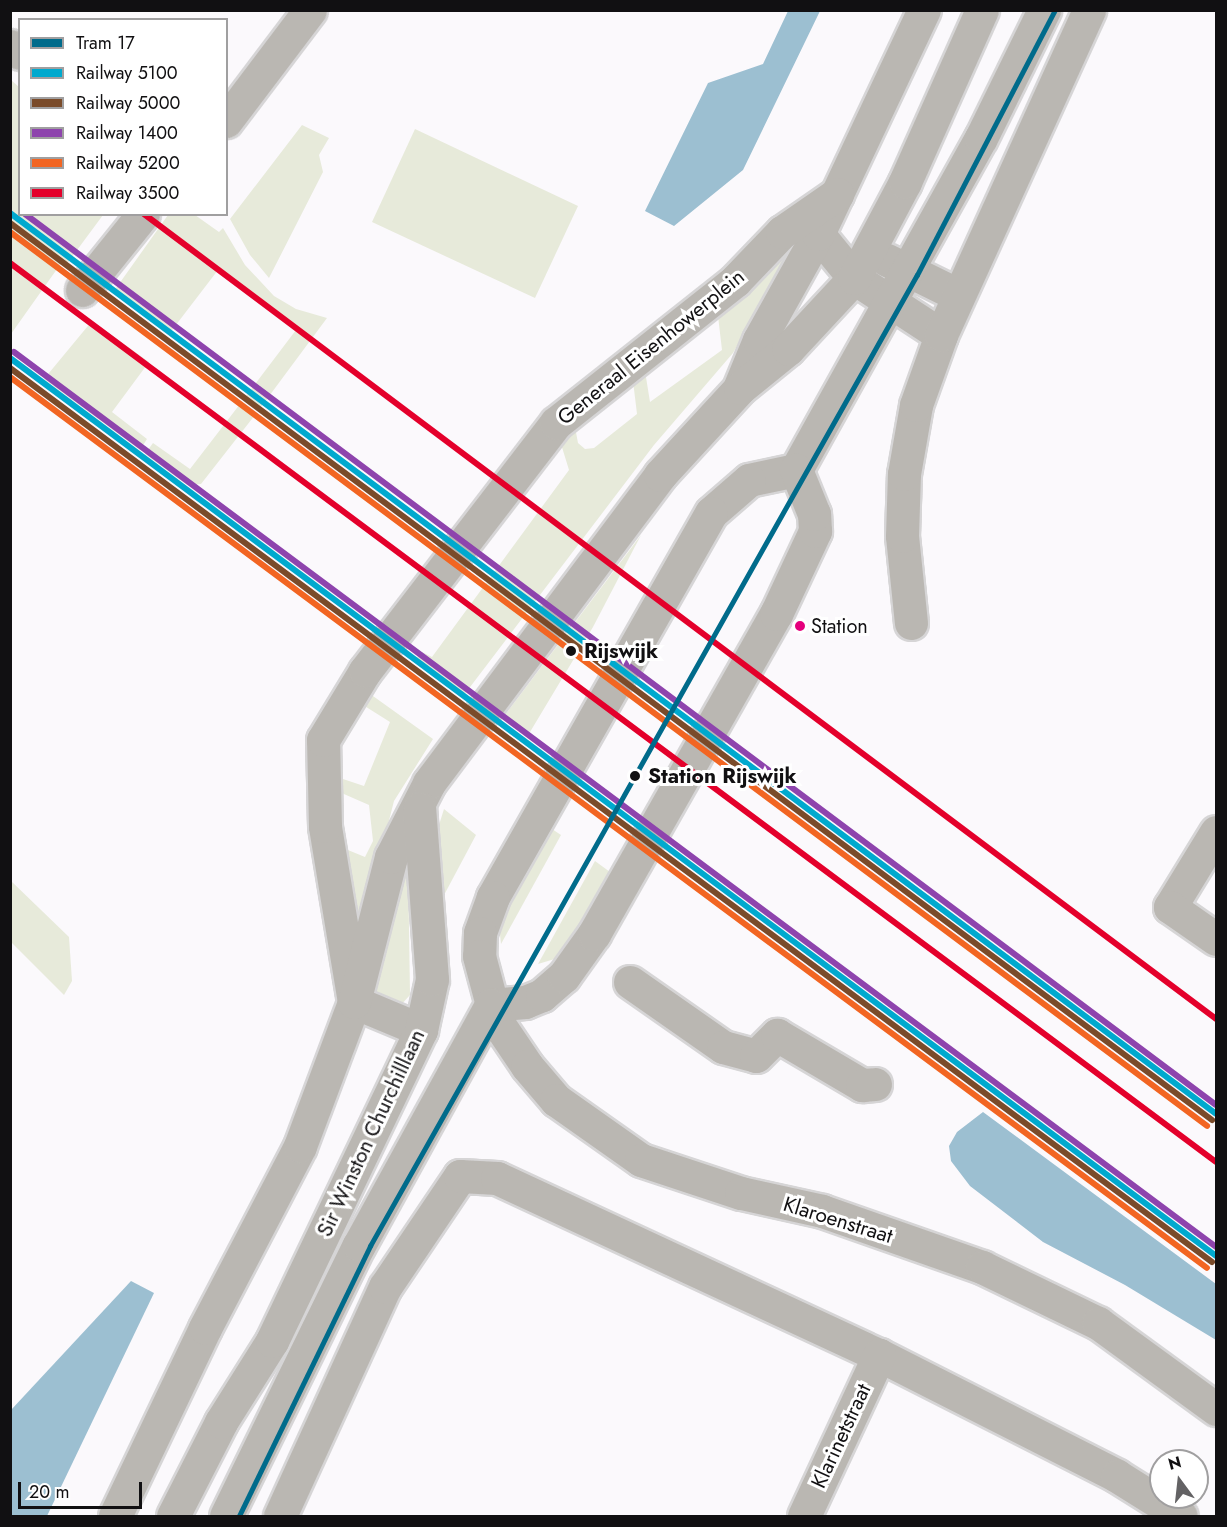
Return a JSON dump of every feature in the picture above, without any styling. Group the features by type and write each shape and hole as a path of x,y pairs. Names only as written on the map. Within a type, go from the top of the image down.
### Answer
{"street":[{"path":"228,118 310,10"},
{"path":"740,388 759,340 818,234 924,10"},
{"path":"115,1516 206,1328 300,1146 354,1002 391,857 429,783 475,718 660,475 740,388 788,349 861,264 904,182 982,10"},
{"path":"796,470 814,514 815,531 776,615 594,934 564,976 542,995 525,1002 491,1005 479,956 480,933 493,897 711,513 749,480 796,470 981,138 1044,10"},
{"path":"911,623 902,536 904,474 916,405 958,295 1089,10"},
{"name":"Generaal Eisenhowerplein","path":"354,1002 325,826 322,740 365,671 556,423 735,281 782,232 837,194"},
{"path":"82,290 141,216"},
{"path":"818,234 861,264 889,301 941,335"},
{"path":"861,264 906,269 958,295"},
{"name":"Sir Winston Churchilllaan","path":"173,1516 221,1422 272,1341 421,1030 432,979 419,806"},
{"path":"1216,832 1170,907 1216,939"},
{"path":"630,982 723,1047 756,1056 777,1035 862,1085 875,1084"},
{"path":"354,1002 421,1030"},
{"name":"Sir Winston Churchilllaan","path":"226,1516 359,1245 491,1005"},
{"name":"Klaroenstraat","path":"491,1005 526,1066 556,1100 641,1160 741,1193 822,1211 982,1267 1098,1323 1216,1408"},
{"path":"279,1516 385,1287 460,1176 497,1178 879,1356 1117,1476 1181,1516"},
{"name":"Klarinetstraat","path":"804,1516 879,1356"}],"green space":[{"path":"11,80 18,86 18,216 102,216 66,265 62,262 11,334"},
{"path":"302,125 329,138 319,155 323,172 269,278 250,255 230,219"},
{"path":"415,129 578,206 535,298 372,222"},
{"path":"167,216 196,216 219,232 223,228 245,265 274,296 296,309 327,318 261,407 246,396 296,330 218,270 169,334 114,291"},
{"path":"796,241 733,353 654,445 464,695 416,658 422,652 432,657 569,470 557,431 575,427 578,443 585,449 594,448 637,414 633,381 645,371 650,402 722,350 718,316"},
{"path":"92,321 149,362 112,412 147,439 140,450 44,379"},
{"path":"240,404 255,415 201,484 187,485 145,454 153,443 190,469"},
{"path":"641,535 593,627 530,732 506,722 505,715"},
{"path":"366,691 433,739 394,801 360,934 353,931 343,848 365,857 373,841 369,805 337,791 337,777 364,786 390,722 363,705"},
{"path":"444,809 476,835 435,912 435,838"},
{"path":"546,825 561,835 501,944 498,916"},
{"path":"403,851 408,863 410,995 400,1006 364,1001"},
{"path":"595,861 610,872 566,950 558,958 538,964"},
{"path":"10,880 69,937 72,981 64,995 11,942"}],"water":[{"path":"788,11 820,11 743,170 674,226 645,211 708,83 763,64"},
{"path":"983,1112 1216,1284 1216,1340 1125,1285 1043,1242 970,1186 951,1161 949,1146 957,1132"},
{"path":"131,1281 154,1293 47,1516 11,1516 11,1410"}],"tram line":[{"name":"17","path":"239,1516 370,1246 917,275 1055,10"}],"rail line":[{"name":"5100","path":"10,213 1216,1114"},
{"name":"1400","path":"28,216 1216,1105"},
{"name":"3500","path":"147,216 1216,1019"},
{"name":"5000","path":"10,223 1212,1120"},
{"name":"5200","path":"10,232 1207,1126"},
{"name":"3500","path":"10,263 1216,1162"},
{"name":"1400","path":"14,352 1216,1247"},
{"name":"5100","path":"10,358 1216,1256"},
{"name":"5000","path":"10,368 1212,1262"},
{"name":"5200","path":"10,377 1207,1268"}],"place":[{"name":"Station","path":"800,626"},
{"name":"Rijswijk","path":"571,651"},
{"name":"Station Rijswijk","path":"635,776"}]}
